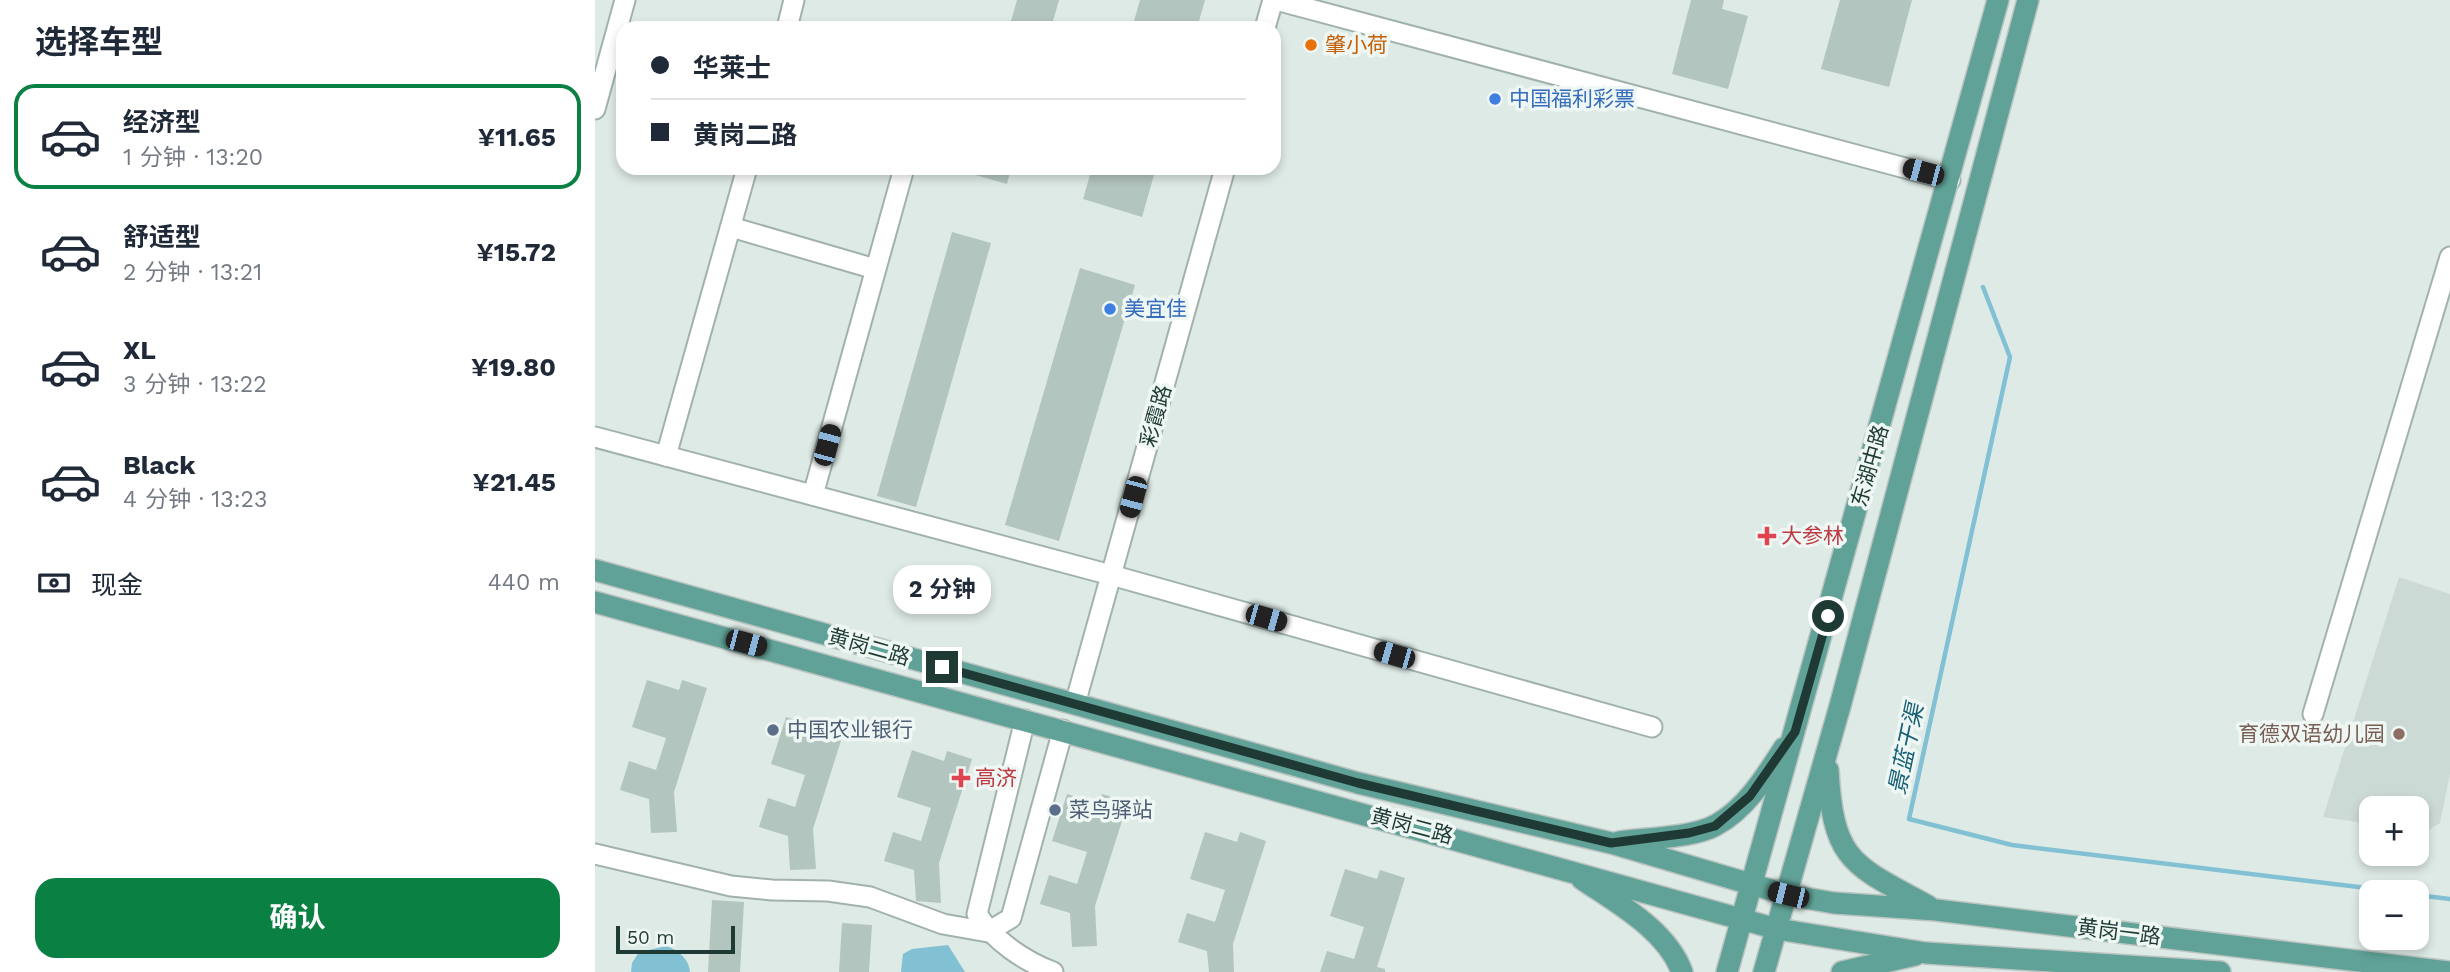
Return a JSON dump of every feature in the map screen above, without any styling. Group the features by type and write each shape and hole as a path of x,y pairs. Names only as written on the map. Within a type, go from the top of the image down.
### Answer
{"main road":[{"name":"东湖中路","path":"1727,972 1950,180 1998,0"},
{"name":"东湖中路","path":"1764,972 1840,706 2028,0"},
{"name":"黄岗二路","path":"595,570 1358,783 1611,843 1788,895"},
{"path":"696,629 704,600"},
{"name":"黄岗二路","path":"595,602 1566,868 1777,929"},
{"path":"1805,696 1840,706"},
{"path":"1611,843 1689,833 1715,826 1750,796 1795,732"},
{"path":"1827,752 1834,826 1845,850 1859,868 1937,910"},
{"path":"1566,868 1650,928 1679,963 1682,972"},
{"name":"黄岗一路","path":"1788,895 1834,903 1937,910 2450,972"},
{"name":"黄岗一路","path":"1777,929 1926,953 2220,972"},
{"path":"1842,972 1926,953"}],"street":[{"path":"619,21 625,0"},
{"path":"789,21 795,0"},
{"path":"1267,21 1274,0 1950,180"},
{"path":"595,109 616,33"},
{"path":"666,456 745,175"},
{"path":"813,495 902,175"},
{"name":"彩霞路","path":"1075,704 1223,175"},
{"path":"731,227 875,270"},
{"path":"2313,715 2450,257"},
{"path":"595,437 1111,575 1652,727"},
{"path":"988,932 977,914 1025,720"},
{"path":"988,932 1011,918 1063,730"},
{"path":"595,854 731,886 828,891 870,897 943,923 988,932 1039,967 1053,972"}],"shaded area":[{"name":"育德双语幼儿园","path":"2399,577 2450,594 2450,774 2440,823 2429,830 2429,796 2359,796 2359,822 2323,817"}],"water":[{"path":"948,945 965,972 901,972 903,954 912,949"},
{"path":"667,946 683,956 690,972 631,972 632,963 639,952"}],"building":[{"path":"1017,0 1059,0 1053,21 1011,21"},
{"path":"1140,0 1205,0 1199,21 1134,21"},
{"path":"1691,0 1724,0 1722,9 1748,16 1728,89 1672,74"},
{"path":"1840,0 1912,0 1889,87 1821,69"},
{"path":"976,175 1009,175 1007,184"},
{"path":"1090,175 1154,175 1142,217 1083,199"},
{"path":"952,232 991,243 916,507 877,496"},
{"path":"1080,268 1135,285 1059,541 1005,525"},
{"path":"647,680 679,690 682,680 707,688 674,792 677,832 651,833 649,799 620,790 629,761 656,770 666,738 632,727"},
{"path":"786,717 818,727 821,717 846,725 813,829 816,869 790,870 788,836 759,827 768,798 795,807 805,775 771,764"},
{"path":"912,750 944,761 947,751 972,759 939,863 941,903 916,901 914,870 884,861 893,832 921,841 931,808 897,797"},
{"path":"1067,794 1099,804 1102,794 1128,802 1095,906 1097,946 1072,947 1070,913 1040,904 1049,875 1077,884 1087,852 1052,841"},
{"path":"1205,832 1237,842 1240,832 1266,841 1233,944 1234,972 1209,972 1207,951 1178,942 1187,913 1215,922 1225,890 1190,879"},
{"path":"1345,869 1377,879 1380,870 1405,878 1377,967 1385,969 1385,972 1320,972 1327,951 1354,959 1364,927 1330,916"},
{"path":"712,900 744,902 740,972 708,972"},
{"path":"842,923 872,925 869,972 839,972"}],"waterway":[{"name":"景蓝干渠","path":"1983,287 2010,357 1909,819 2012,845 2359,887"},
{"name":"景蓝干渠","path":"2429,896 2450,899"}],"place":[{"name":"肇小荷","path":"1311,45"},
{"name":"中国福利彩票","path":"1495,99"},
{"name":"美宜佳","path":"1110,309"},
{"name":"大参林","path":"1767,536"},
{"name":"中国农业银行","path":"773,730"},
{"name":"育德双语幼儿园","path":"2399,734"},
{"name":"高济","path":"961,778"},
{"name":"菜鸟驿站","path":"1055,810"}],"route":[{"path":"942,667 1358,783 1611,843 1689,833 1715,826 1750,796 1795,732 1828,616"}]}
